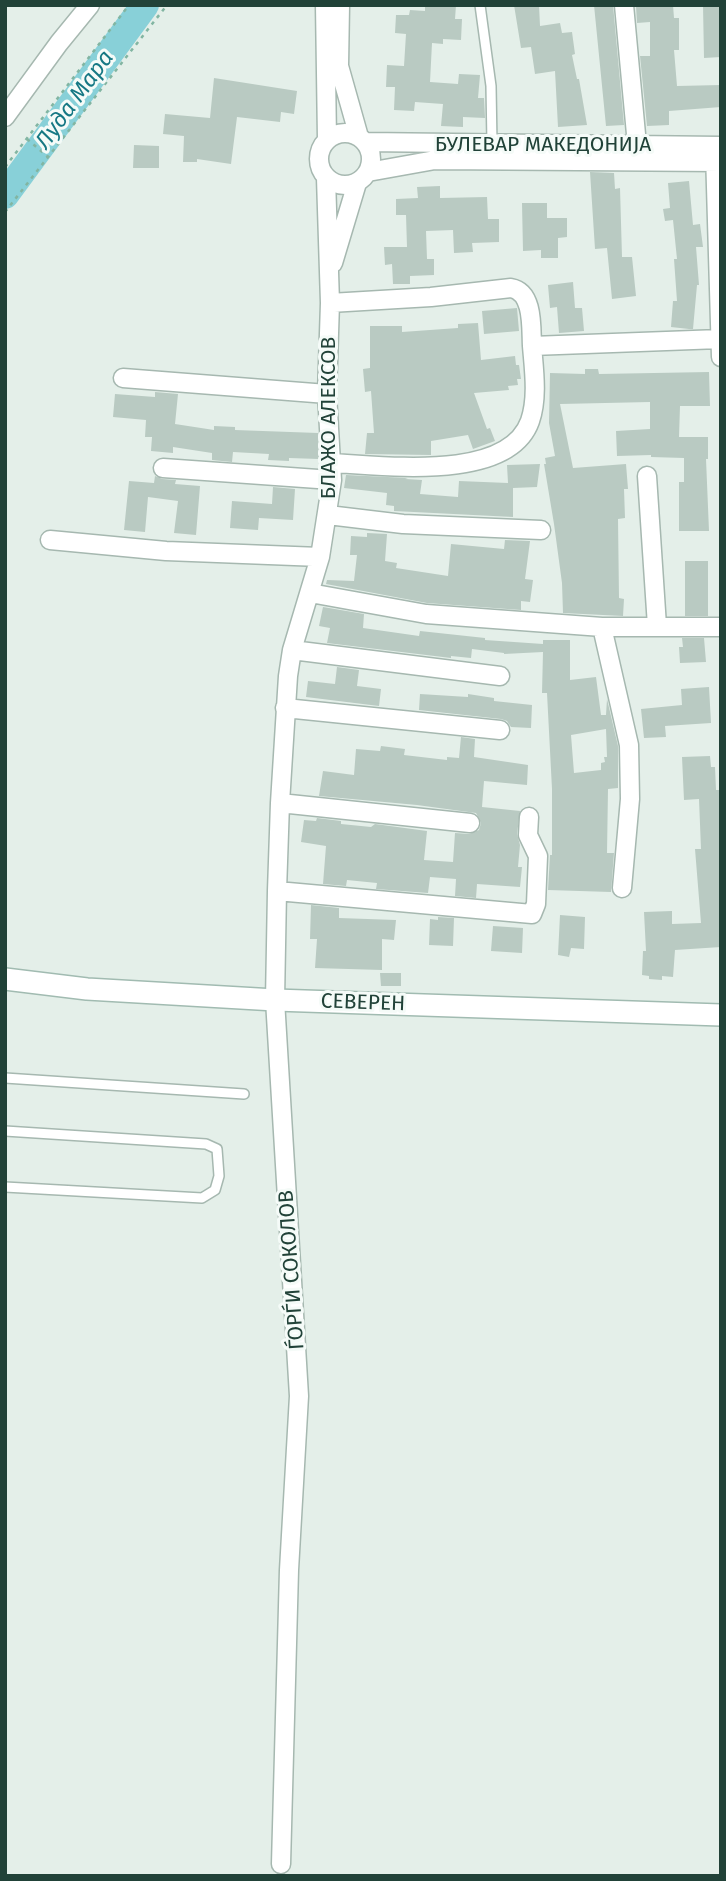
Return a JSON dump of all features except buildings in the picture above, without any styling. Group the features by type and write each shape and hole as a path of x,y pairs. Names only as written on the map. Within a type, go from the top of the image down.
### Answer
{"main road":[{"name":"СЕВЕРЕН","path":"5,979 87,989 275,1000 721,1015"}],"street":[{"path":"5,117 90,5"},
{"path":"325,5 327,140 319,154 319,163 326,178 341,185 362,177 371,157 362,140 339,66 341,5"},
{"path":"624,5 637,145"},
{"path":"327,140 342,133 362,140"},
{"name":"БУЛЕВАР МАКЕДОНИЈА","path":"362,140 637,145 718,154"},
{"path":"718,154 721,357"},
{"name":"БУЛЕВАР МАКЕДОНИЈА","path":"362,177 435,160 718,154"},
{"name":"БЛАЖО АЛЕКСОВ","path":"328,280 362,177"},
{"name":"БЛАЖО АЛЕКСОВ","path":"288,676 292,650 320,557 332,471 327,394 330,303 326,178"},
{"path":"163,468 332,471 462,465 501,452 513,444 530,423 535,383 532,346 528,306 525,296 518,289 330,303"},
{"path":"532,346 720,339"},
{"path":"123,378 327,394"},
{"path":"647,476 657,626"},
{"path":"328,514 403,524 541,530"},
{"path":"50,540 166,551 320,557"},
{"path":"310,593 426,614 602,627 721,627"},
{"path":"602,627 629,745 630,799 622,888"},
{"path":"292,650 500,677"},
{"name":"ЃОРЃИ СОКОЛОВ","path":"281,1864 289,1570 299,1396 275,1000 279,803 288,676"},
{"path":"285,708 500,730"},
{"path":"279,803 470,823"},
{"path":"277,891 532,914 536,904 538,856 528,835 528,817"}],"lane":[{"path":"480,5 491,86 492,144"},
{"path":"5,1078 244,1094"},
{"path":"5,1132 206,1144 217,1149 219,1175 215,1190 202,1198 5,1186"}],"path":[{"path":"5,167 129,5"},
{"path":"5,212 167,5"},
{"path":"27,139 48,157"}],"waterway":[{"name":"Луда Мара","path":"5,195 145,5"}]}
